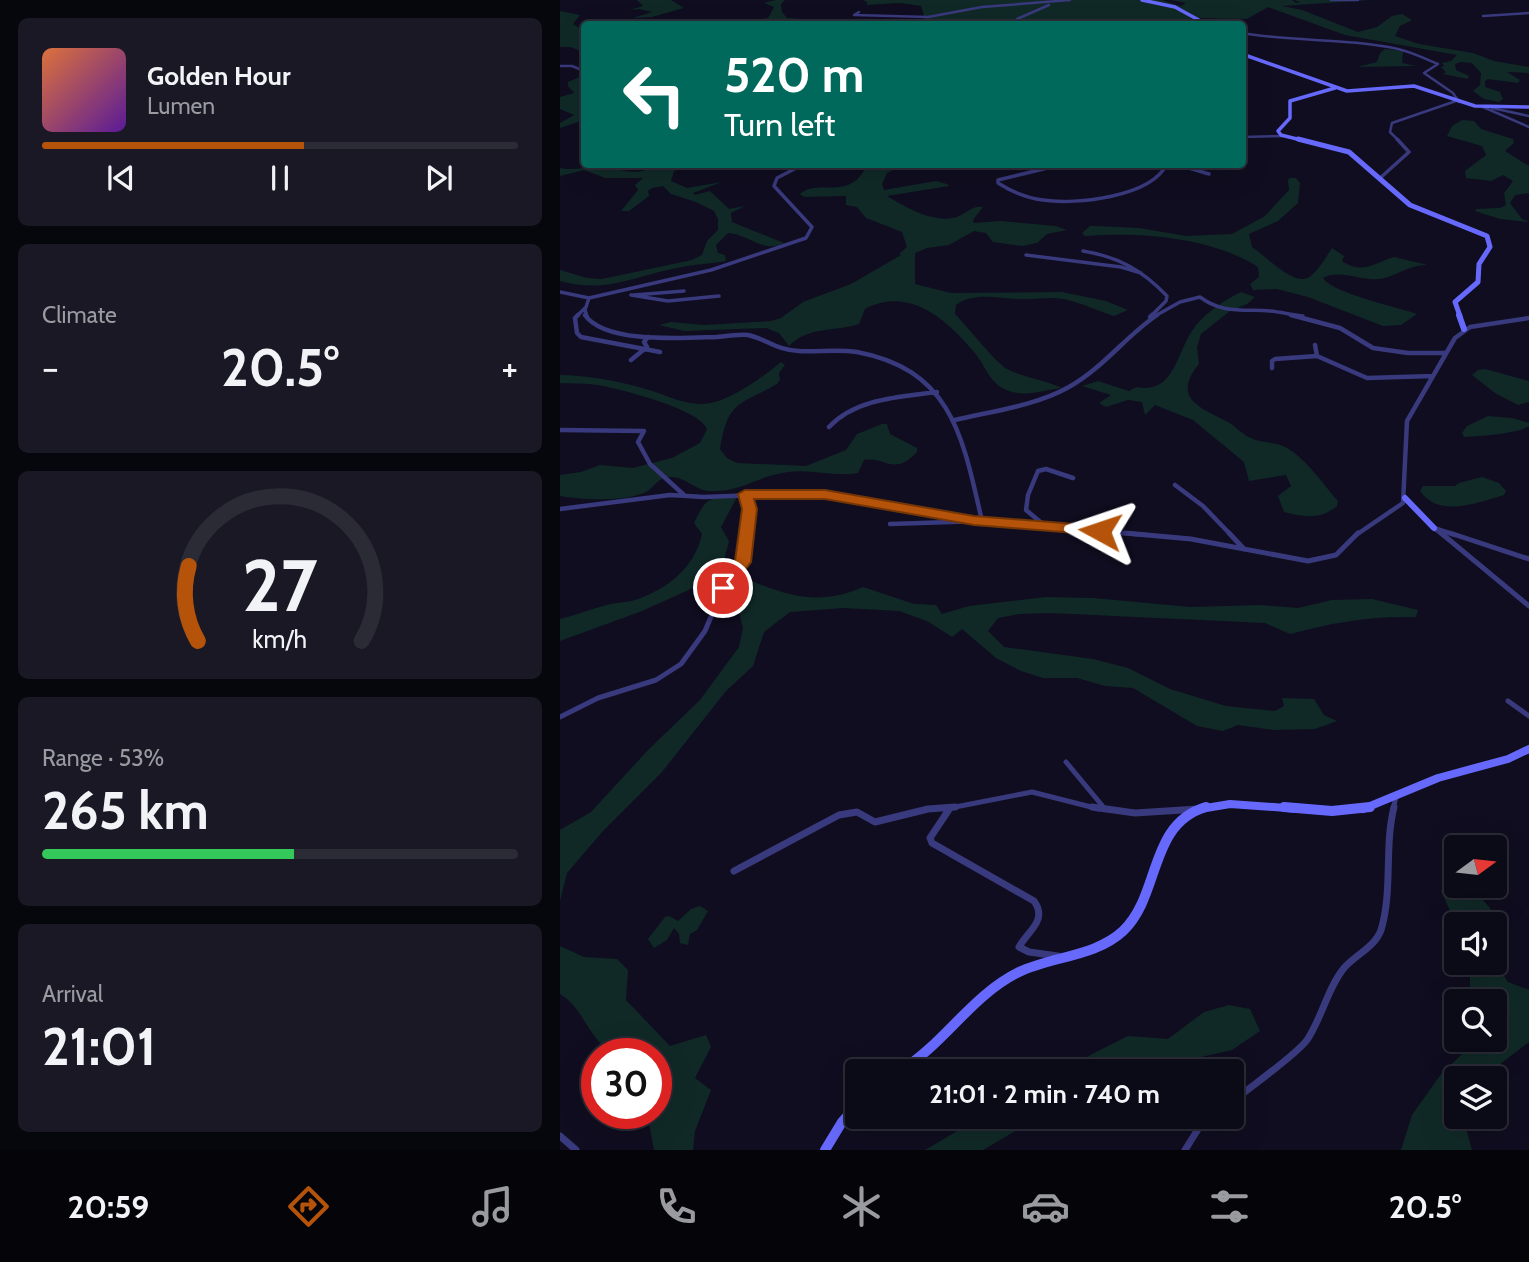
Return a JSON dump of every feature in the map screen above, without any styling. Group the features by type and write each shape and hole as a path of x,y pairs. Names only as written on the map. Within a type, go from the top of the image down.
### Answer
{"street":[{"path":"859,12 854,15 928,18 982,7 1070,0"},
{"path":"1142,0 1175,7 1201,21"},
{"path":"1332,0 1358,0"},
{"path":"1016,21 1055,2"},
{"path":"1483,16 1529,13"},
{"path":"1246,34 1270,40 1359,43 1405,51 1438,64 1424,74 1453,93 1457,101"},
{"path":"1246,55 1335,88 1360,92 1414,86 1457,101 1529,116"},
{"path":"560,66 572,66 581,70"},
{"path":"1284,136 1278,131 1290,118 1290,101 1335,88"},
{"path":"1379,179 1409,152 1390,131 1392,123 1457,101"},
{"path":"1483,107 1529,127"},
{"path":"1492,108 1529,107"},
{"path":"1246,137 1284,136 1349,152 1410,205 1476,230 1489,239 1490,247 1479,264 1478,282 1455,302 1464,329"},
{"path":"560,292 589,298 600,296 711,270 806,238 812,230 809,223 788,205 774,186 777,178 796,168"},
{"path":"1044,168 1009,175 998,180 998,183 1023,196 1071,201 1148,186 1159,179 1165,168"},
{"path":"1189,168 1209,174"},
{"path":"1083,251 1122,259 1138,268 1167,298 1182,302"},
{"path":"1026,255 1121,267 1143,275"},
{"path":"600,296 684,291"},
{"path":"631,295 668,301 719,296"},
{"path":"1147,320 1182,302 1200,297 1209,303 1240,313 1268,311 1308,317 1340,328 1373,348 1408,353 1446,353"},
{"path":"589,298 587,318 596,326 616,333 648,337 747,335 757,337 778,349 870,355 905,366 937,392 955,420 982,521"},
{"path":"955,420 1066,389 1100,365 1167,298"},
{"path":"586,307 575,318 580,337 660,352"},
{"path":"560,509 684,495 825,494 982,521 1191,539 1308,561 1327,559 1343,549 1358,533 1395,509 1405,498 1406,427 1446,353 1464,329 1529,318"},
{"path":"631,360 648,345 644,342 648,337"},
{"path":"1315,345 1317,356"},
{"path":"1272,368 1272,361 1275,359 1317,356 1367,378 1433,376"},
{"path":"829,427 840,415 878,400 937,392"},
{"path":"560,430 645,431 638,442 640,452 670,487 684,495"},
{"path":"1051,527 1035,519 1026,510 1028,495 1038,471 1046,469 1073,478"},
{"path":"1175,485 1217,518 1225,532 1244,549"},
{"path":"560,717 598,698 670,673 690,653 715,611 723,588 743,562 749,509 745,494"},
{"path":"1405,498 1434,527 1529,606"},
{"path":"890,524 982,521"},
{"path":"1434,527 1529,559"},
{"path":"1508,701 1529,716"},
{"path":"734,871 842,814 859,813 875,822 928,809 950,808 1032,792 1108,811 1135,813 1247,804 1348,811 1362,809 1439,778 1503,760 1529,749"},
{"path":"1066,762 1097,798 1099,804 1108,811"},
{"path":"1244,1092 1306,1041 1336,980 1345,967 1372,944 1380,933 1386,904 1388,831 1396,797"},
{"path":"950,808 932,833 932,843 1034,901 1041,909 1041,918 1019,947 1029,952 1064,957"},
{"path":"918,1059 929,1052 982,997 1006,979 1041,963 1095,950 1112,942 1128,925 1141,905 1171,830 1185,816 1198,809"},
{"path":"825,1150 845,1122"},
{"path":"1185,1150 1198,1129"},
{"path":"560,1136 576,1150"}],"green space":[{"path":"637,0 671,0 684,8 652,17 633,18 652,12 629,10 643,6"},
{"path":"785,0 781,4 782,12 787,18 806,21 752,21 768,18 774,7 764,3"},
{"path":"863,0 1162,0 1181,6 1186,3 1171,0 1292,0 1296,3 1300,2 1294,0 1370,0 1282,6 1302,10 1358,32 1377,27 1392,16 1402,14 1412,20 1400,26 1395,36 1419,44 1473,53 1494,61 1529,67 1529,73 1507,72 1520,80 1518,83 1488,79 1485,81 1485,87 1500,92 1503,99 1499,102 1484,99 1473,91 1480,85 1481,73 1472,63 1455,64 1456,70 1469,76 1468,79 1443,74 1446,72 1441,67 1444,66 1442,63 1451,61 1457,55 1345,35 1268,7 1247,19 923,21 925,19 921,6 900,3 867,5"},
{"path":"560,11 580,15 573,24 581,29 581,51 560,47"},
{"path":"1385,49 1403,51 1402,63 1416,66 1357,67 1377,62 1380,53"},
{"path":"581,76 581,121 560,128 560,123 574,115 560,109 560,97 574,93 568,82"},
{"path":"1462,120 1474,121 1481,129 1513,139 1514,143 1505,151 1529,166 1529,193 1515,195 1510,203 1522,219 1529,222 1500,219 1475,211 1506,205 1504,193 1513,181 1503,175 1491,181 1466,178 1465,171 1486,155 1482,146 1447,136 1452,126"},
{"path":"560,168 612,168 633,172 686,168 674,171 671,181 687,188 722,182 693,193 695,195 710,191 729,209 745,206 731,213 732,222 784,243 776,246 763,245 728,233 716,245 718,253 725,255 726,261 662,271 606,285 576,285 560,281 560,270 587,278 602,279 692,260 702,255 707,241 718,230 718,219 714,211 671,194 663,186 652,188 648,191 649,196 629,211 621,211 638,190 635,185 643,178 605,178 584,170 560,176"},
{"path":"866,168 896,168 887,173 882,184 884,190 936,181 949,186 887,196 920,213 948,219 976,207 983,207 973,220 974,223 1000,221 1056,226 1067,230 1047,234 1037,243 1022,246 993,242 986,233 974,231 949,245 927,248 915,253 915,284 951,293 1062,292 1106,301 1128,310 1114,316 1074,302 1052,298 981,297 964,300 956,305 955,314 1004,367 1062,388 1029,393 1016,393 1002,388 988,374 974,352 939,318 911,304 897,301 865,309 859,324 813,332 789,346 779,333 766,328 684,331 659,325 671,322 704,325 771,321 781,318 803,302 851,284 901,255 899,254 907,247 902,232 866,218 857,207 846,205 846,196 804,197 800,194 811,188 844,186 856,180"},
{"path":"1290,178 1296,178 1300,183 1298,203 1278,221 1249,234 1252,247 1281,270 1306,279 1320,266 1332,248 1344,256 1342,261 1356,267 1394,257 1428,265 1415,266 1379,279 1343,275 1323,278 1329,284 1351,294 1417,314 1401,325 1383,326 1308,297 1277,289 1253,290 1250,284 1259,277 1258,267 1219,249 1152,236 1085,236 1082,233 1090,226 1096,226 1139,228 1186,236 1232,234 1265,216 1289,190"},
{"path":"1241,292 1255,297 1247,304 1230,311 1201,334 1197,347 1199,364 1191,375 1188,393 1198,406 1249,437 1281,445 1300,458 1338,501 1337,506 1325,514 1305,516 1284,512 1278,496 1291,486 1286,475 1249,481 1244,462 1193,420 1155,405 1145,415 1142,402 1128,400 1106,407 1099,403 1111,395 1082,386 1098,381 1129,391 1136,387 1149,388 1159,385 1173,370 1198,323 1216,307"},
{"path":"781,362 785,365 779,373 780,380 777,384 737,406 727,421 720,449 727,458 737,463 806,466 846,450 857,434 882,424 887,424 890,434 917,448 917,452 902,463 896,464 864,460 858,473 788,472 722,491 700,489 675,477 668,477 661,479 646,492 627,497 592,499 560,496 560,475 581,472 600,465 633,468 672,458 700,443 707,429 690,414 675,407 598,385 560,383 560,375 616,382 681,401 701,404 732,395"},
{"path":"1485,369 1529,381 1529,402 1518,405 1495,393 1472,375"},
{"path":"1488,416 1512,418 1529,423 1529,426 1508,433 1464,437 1462,433 1467,426"},
{"path":"1482,477 1499,483 1506,491 1504,495 1471,504 1448,506 1428,499 1420,491 1423,486 1455,486"},
{"path":"737,497 721,527 729,541 724,560 730,573 719,588 693,588 642,611 560,641 560,619 646,596 678,576 698,546 702,534 694,523 702,508 709,500"},
{"path":"736,574 799,596 830,597 863,587 914,604 936,605 942,614 969,606 1046,597 1093,598 1190,607 1261,605 1298,608 1332,600 1372,599 1418,610 1416,617 1352,621 1290,634 1265,623 1050,613 998,618 988,631 1004,647 1093,659 1128,668 1170,689 1226,706 1275,711 1284,706 1282,698 1314,699 1324,715 1337,721 1315,729 1273,730 1238,725 1223,731 1197,726 1133,688 1105,686 1077,678 1043,678 1021,671 996,658 962,629 952,637 927,621 899,611 844,608 790,612 764,632 753,666 726,691 662,772 603,831 567,873 560,901 560,830 591,812 648,750 700,700 739,647 743,628 739,612 723,593"},
{"path":"1444,898 1480,898 1492,912 1451,912"},
{"path":"700,906 708,911 697,930 690,934 688,945 680,943 679,934 674,928 667,940 654,948 648,939 665,917 669,916 678,921 691,909"},
{"path":"560,946 584,957 617,959 628,970 626,1000 662,1038 596,1038 573,1004 560,994"},
{"path":"1470,975 1504,975 1508,982 1529,990 1529,1042 1498,1066 1449,1066 1464,1052 1507,1052 1507,989 1470,989"},
{"path":"1229,1005 1250,1009 1260,1031 1232,1050 1192,1059 1085,1059 1128,1036 1168,1039 1204,1012"},
{"path":"706,1035 711,1047 695,1078 711,1090 695,1131 693,1150 654,1150 650,1129 672,1129 672,1045"},
{"path":"1444,1071 1444,1129 1466,1129 1472,1150 1401,1150 1412,1115"},
{"path":"961,1129 1019,1129 983,1150 925,1150"}],"route":[{"path":"723,588 743,562 746,550 749,509 745,494 825,494 974,520 1100,531"}]}
